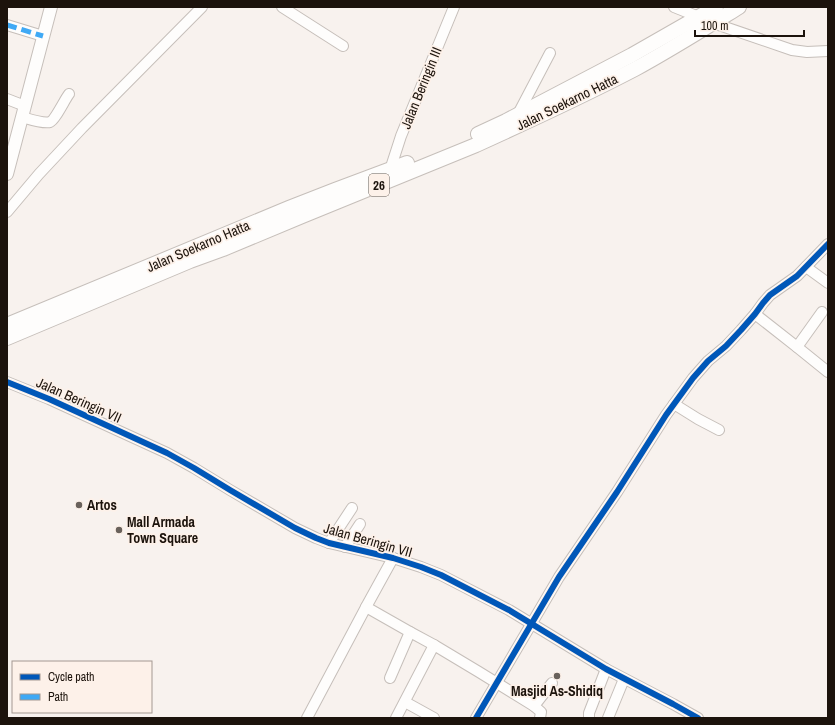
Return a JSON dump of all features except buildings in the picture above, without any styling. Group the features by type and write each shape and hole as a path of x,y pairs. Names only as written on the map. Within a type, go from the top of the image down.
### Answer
{"highway":[{"name":"Jalan Soekarno Hatta","path":"388,175 518,114 632,55 716,7"},
{"name":"Jalan Soekarno Hatta","path":"7,328 156,270 205,242 302,203 476,145 549,111 635,68 680,43 739,7"}],"main road":[{"path":"8,167 51,7"}],"street":[{"path":"7,212 39,174 82,128 202,7"},
{"path":"282,7 344,46"},
{"name":"Jalan Beringin III","path":"388,175 401,136 454,7"},
{"path":"674,7 699,17"},
{"path":"713,23 792,50 807,52 828,51"},
{"path":"7,25 43,36"},
{"path":"518,114 550,53"},
{"path":"7,99 24,112 45,122 51,122 56,117 69,94"},
{"path":"476,718 500,684 531,623 559,577 617,492 666,415 693,378 708,361 726,346 770,295 797,276 828,244"},
{"path":"806,268 828,283"},
{"path":"797,347 822,312"},
{"path":"755,314 828,372"},
{"name":"Jalan Beringin VII","path":"7,382 167,453 295,528 316,538 345,547 381,554 441,575 531,623 606,669 698,718"},
{"path":"674,404 719,430"},
{"path":"329,543 352,508"},
{"path":"345,547 360,524"},
{"path":"307,718 393,558"},
{"path":"366,607 500,684 534,706 541,712 540,718"},
{"path":"390,678 410,632"},
{"path":"396,718 434,645"},
{"path":"589,718 589,713 606,669"},
{"path":"608,718 624,679"},
{"path":"534,706 552,683"},
{"path":"405,702 434,718"}],"marked path":[{"path":"7,25 43,36"}],"cycle path":[{"path":"476,718 559,577 617,492 666,415 693,378 708,361 726,346 741,330 770,295 797,276 828,244"},
{"path":"7,382 49,399 167,453 295,528 316,538 329,543 393,558 441,575 509,610 606,669 698,718"}],"place":[{"name":"Artos","path":"79,505"},
{"name":"Mall Armada Town Square","path":"119,530"},
{"name":"Masjid As-Shidiq","path":"557,676"}]}
